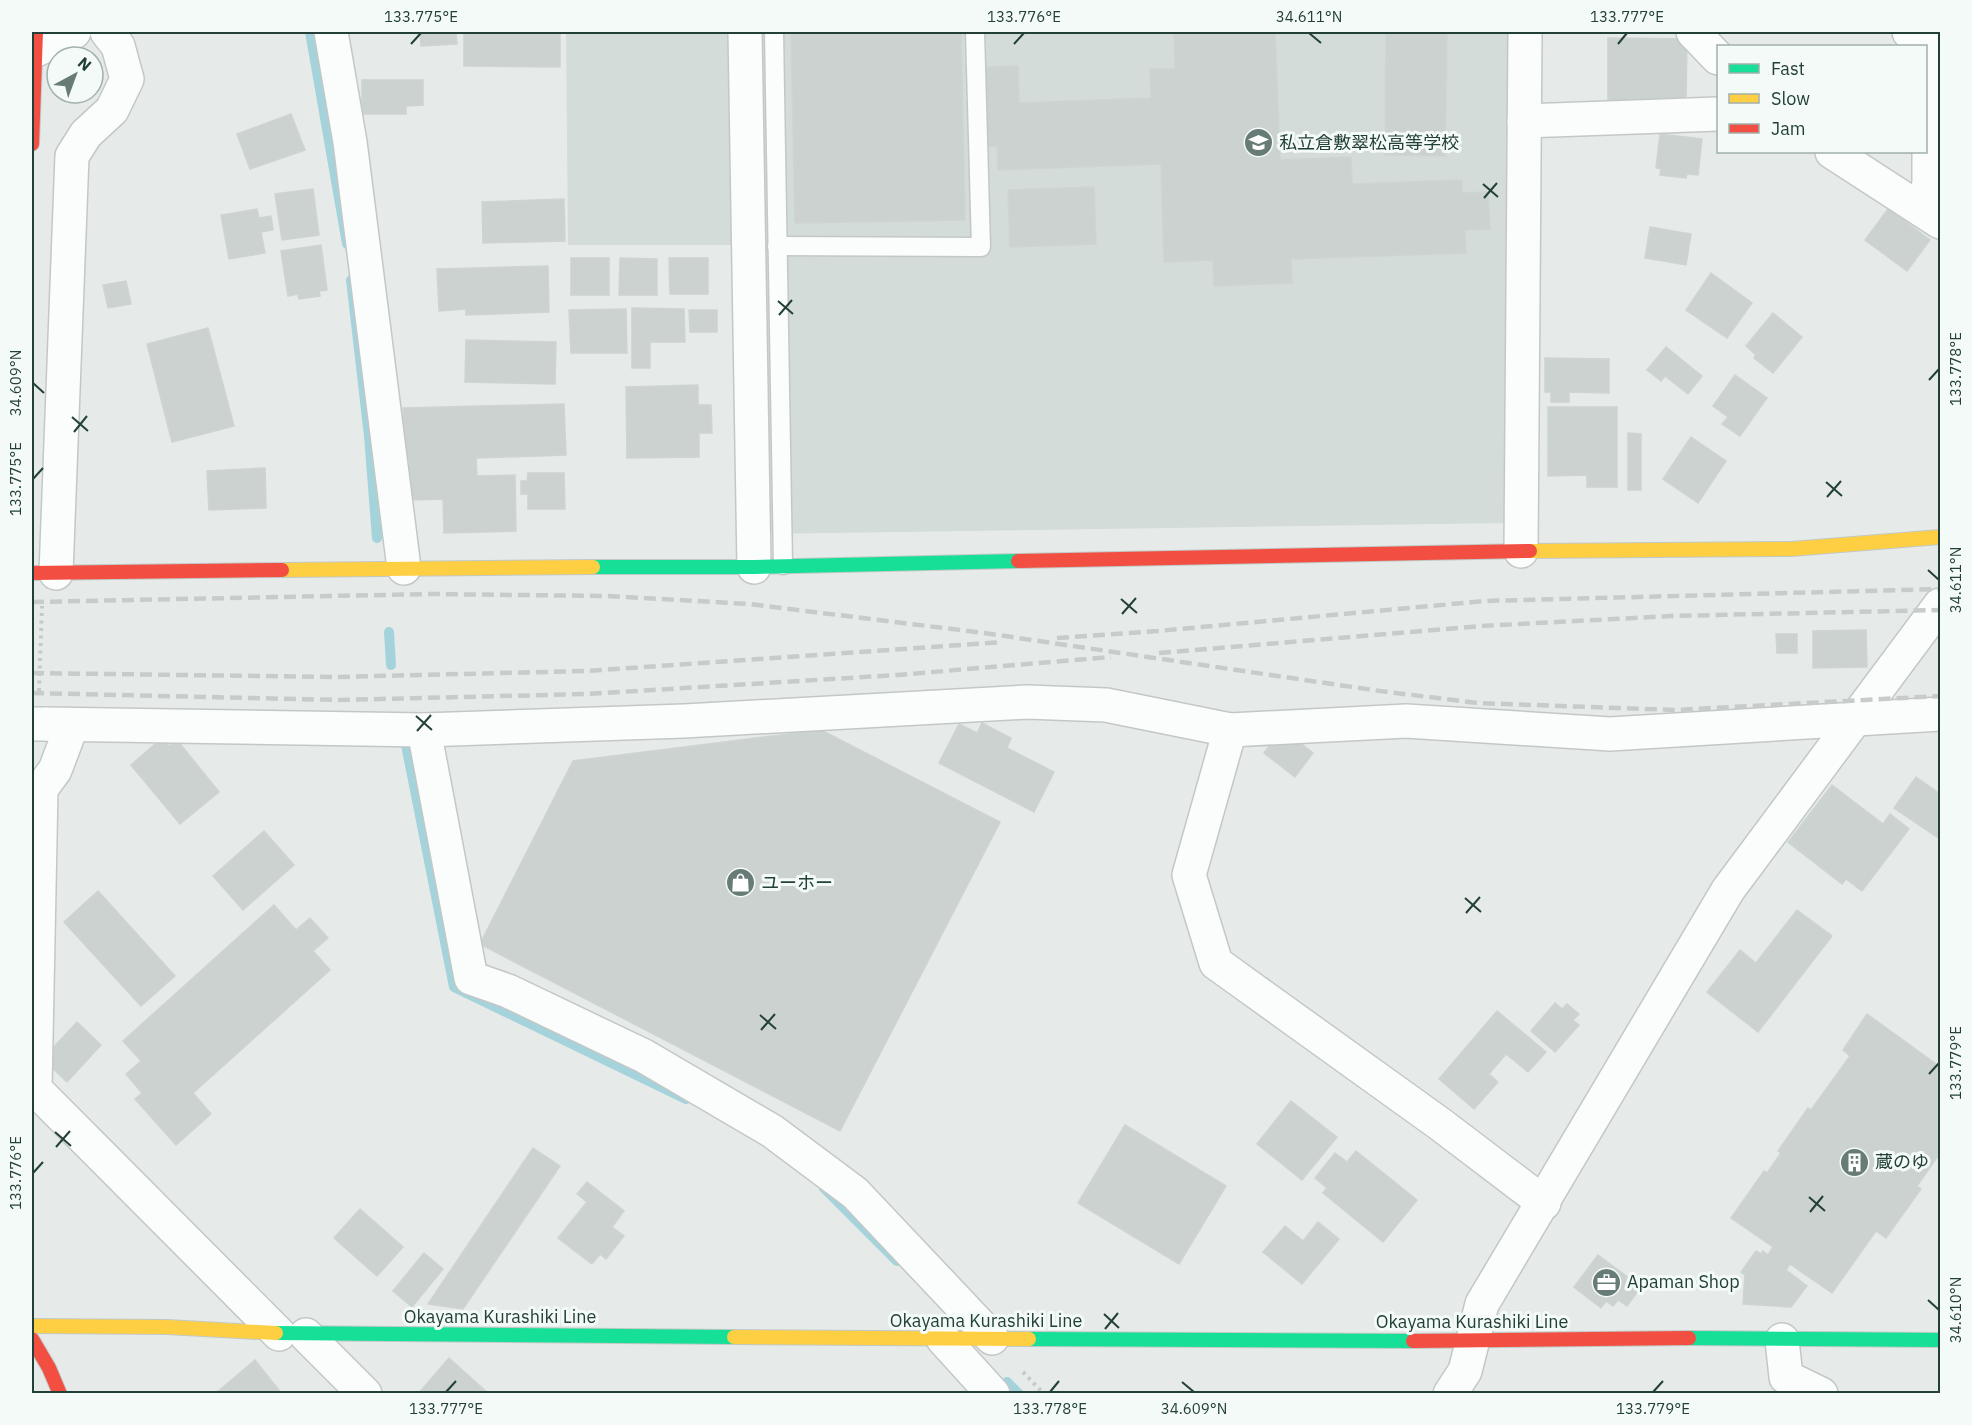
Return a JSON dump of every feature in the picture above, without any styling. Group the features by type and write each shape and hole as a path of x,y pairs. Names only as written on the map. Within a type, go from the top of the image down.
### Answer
{"main road":[{"path":"32,144 35,43"},
{"path":"42,573 768,566 1791,549 1941,537"},
{"name":"Okayama Kurashiki Line","path":"32,1326 167,1328 292,1334 943,1339 1941,1340"},
{"path":"32,1339 49,1368 60,1394"}],"street":[{"path":"35,43 74,32"},
{"path":"42,573 72,156 86,134 112,110 127,79 112,39 87,32"},
{"path":"331,32 350,142 404,568"},
{"path":"745,32 768,566"},
{"path":"1521,552 1525,32"},
{"path":"1693,32 1717,56"},
{"path":"1909,32 1926,45"},
{"path":"1927,46 1929,47 1929,181 1933,217"},
{"path":"1524,120 1717,114"},
{"path":"1834,153 1933,217"},
{"path":"1450,1394 1465,1371 1482,1304 1728,890 1941,605"},
{"path":"365,1394 292,1334 35,1089 41,789 55,770 50,724 424,730 684,721 1027,702 1106,705 1230,730 1406,721 1610,734 1941,714"},
{"path":"424,730 471,978 508,991 644,1056 772,1131 855,1193 992,1338"},
{"path":"1230,730 1189,875 1215,963 1440,1124 1544,1203"},
{"path":"943,1339 993,1394"},
{"path":"1782,1340 1786,1377 1821,1394"}],"lane":[{"path":"768,566 777,246 774,32"},
{"path":"777,246 981,247 975,32"}],"shaded area":[{"path":"566,32 739,32 741,245 568,245"},
{"path":"755,32 1511,32 1506,523 762,534"}],"building":[{"path":"420,32 456,32 457,44 421,46"},
{"path":"464,32 560,32 560,67 464,66"},
{"path":"791,32 961,32 965,220 795,223"},
{"path":"1174,32 1275,32 1280,160 1351,157 1352,184 1462,180 1462,193 1488,192 1490,229 1465,230 1466,253 1291,259 1292,283 1214,286 1213,260 1164,262 1161,164 998,170 997,146 988,147 985,67 1018,66 1019,103 1151,98 1150,69 1175,69"},
{"path":"1386,32 1447,32 1445,156 1385,155"},
{"path":"1608,38 1687,39 1686,102 1608,101"},
{"path":"362,80 423,80 423,105 406,106 406,114 362,114"},
{"path":"291,114 305,150 250,169 237,134"},
{"path":"1660,134 1702,139 1698,175 1687,174 1686,178 1660,175 1661,169 1656,168"},
{"path":"1094,187 1096,244 1010,247 1008,190"},
{"path":"313,189 319,235 282,240 275,194"},
{"path":"564,199 565,241 483,243 482,202"},
{"path":"257,209 259,218 271,216 273,230 261,232 265,253 229,259 221,215"},
{"path":"1888,209 1930,240 1907,271 1865,240"},
{"path":"1650,227 1691,234 1686,265 1645,258"},
{"path":"321,245 327,290 319,291 320,296 299,299 298,294 288,296 281,251"},
{"path":"571,258 609,258 609,295 571,295"},
{"path":"620,258 657,259 657,295 619,295"},
{"path":"669,258 708,258 708,294 670,294"},
{"path":"548,266 549,312 466,315 466,309 439,311 437,269"},
{"path":"1711,273 1752,303 1727,338 1686,310"},
{"path":"126,281 131,304 108,308 103,285"},
{"path":"632,308 684,309 685,342 650,342 650,368 632,368"},
{"path":"626,309 627,353 571,353 569,310"},
{"path":"689,310 717,310 717,332 690,332"},
{"path":"1773,313 1802,337 1773,373 1754,358 1756,355 1746,346"},
{"path":"208,328 234,426 172,442 147,344"},
{"path":"466,340 556,342 555,384 465,382"},
{"path":"1666,347 1702,376 1688,394 1665,376 1661,381 1647,370"},
{"path":"1545,358 1609,359 1609,393 1569,392 1569,402 1551,402 1551,392 1545,392"},
{"path":"1735,375 1767,398 1740,436 1722,424 1728,417 1713,406"},
{"path":"698,385 698,405 711,405 712,433 699,433 699,457 627,458 626,387"},
{"path":"564,404 566,455 476,458 477,476 515,475 516,531 444,533 443,499 411,500 409,458 404,458 403,408"},
{"path":"1548,407 1617,407 1617,487 1587,487 1587,475 1548,476"},
{"path":"1628,433 1641,434 1641,490 1628,490"},
{"path":"1691,437 1726,461 1698,503 1663,479"},
{"path":"265,468 266,508 209,510 207,471"},
{"path":"528,473 564,473 565,509 528,509 528,494 521,494 521,481 527,481"},
{"path":"1866,630 1867,667 1813,668 1813,631"},
{"path":"1776,634 1797,634 1797,653 1777,653"},
{"path":"982,723 1011,738 1007,748 1054,772 1034,812 939,763 959,724 977,733"},
{"path":"1282,729 1313,753 1295,777 1264,753"},
{"name":"ユーホー","path":"821,730 1000,822 840,1131 480,944 573,761"},
{"path":"162,738 169,746 177,740 219,792 180,824 131,765"},
{"path":"1916,777 1940,794 1940,839 1894,808"},
{"path":"1832,785 1883,824 1890,814 1909,829 1862,891 1846,879 1842,884 1788,842"},
{"path":"264,831 294,865 243,910 213,876"},
{"path":"98,891 175,976 141,1006 64,922"},
{"path":"274,905 296,930 310,918 328,938 313,951 330,970 193,1093 211,1114 176,1145 135,1099 142,1093 126,1074 141,1061 123,1041"},
{"path":"1797,910 1832,936 1758,1032 1707,992 1740,950 1756,963"},
{"path":"1555,1003 1562,1009 1567,1004 1579,1014 1573,1020 1579,1025 1555,1052 1531,1031"},
{"path":"1497,1011 1546,1052 1528,1072 1506,1054 1489,1074 1498,1082 1474,1109 1439,1079"},
{"name":"蔵のゆ","path":"1867,1014 1940,1067 1940,1153 1917,1186 1921,1189 1886,1238 1876,1231 1832,1293 1790,1264 1786,1270 1807,1286 1791,1307 1743,1304 1745,1275 1741,1272 1756,1251 1761,1254 1763,1251 1768,1255 1773,1247 1731,1218 1764,1171 1767,1173 1781,1153 1778,1151 1808,1108 1811,1110 1850,1056 1843,1050"},
{"path":"77,1022 101,1045 67,1082 47,1063 55,1054 50,1051"},
{"path":"1291,1101 1337,1137 1302,1180 1257,1144"},
{"path":"1125,1125 1226,1186 1179,1264 1078,1203"},
{"path":"533,1148 560,1166 463,1309 428,1304"},
{"path":"1356,1151 1417,1200 1383,1242 1323,1193 1327,1188 1315,1178 1335,1153 1347,1162"},
{"path":"587,1182 624,1211 612,1227 624,1236 606,1259 600,1254 592,1264 558,1238 587,1202 577,1194"},
{"path":"360,1209 403,1247 377,1276 334,1238"},
{"path":"1318,1222 1339,1239 1302,1284 1263,1252 1285,1226 1303,1241"},
{"path":"424,1253 443,1269 412,1307 393,1291"},
{"path":"1598,1255 1641,1287 1627,1306 1618,1300 1613,1306 1606,1301 1601,1308 1574,1287"},
{"path":"449,1358 489,1394 418,1394"},
{"path":"255,1360 282,1394 216,1394 216,1393"}],"waterway":[{"path":"310,32 347,244"},
{"path":"351,280 369,436 377,538"},
{"path":"389,632 391,665"},
{"path":"405,740 454,987 686,1099"},
{"path":"824,1188 897,1261"},
{"path":"1007,1382 1019,1394"}],"railway":[{"path":"1057,638 1485,601 1940,589"},
{"path":"32,602 430,594 608,596 749,604 984,633 1477,703 1675,710 1940,696"},
{"path":"1159,653 1481,626 1671,616 1940,610"},
{"path":"32,673 335,677 586,671 1003,642"},
{"path":"32,693 338,700 587,694 897,675 1111,657"}],"traffic: fast":[{"path":"593,567 754,567 1018,561"},
{"path":"276,1333 734,1337"},
{"path":"1689,1338 1940,1340"},
{"path":"1029,1339 1413,1341"}],"traffic: slow":[{"path":"1530,551 1791,549 1940,537"},
{"path":"282,570 593,567"},
{"path":"32,1326 167,1327 276,1333"},
{"path":"734,1337 1029,1339"}],"traffic: jam":[{"path":"32,144 36,32"},
{"path":"1018,561 1530,551"},
{"path":"32,573 282,570"},
{"path":"1413,1341 1689,1338"},
{"path":"32,1339 49,1368 60,1394"}],"place":[{"name":"私立倉敷翠松高等学校","path":"1258,143"},
{"name":"ユーホー","path":"740,883"},
{"name":"蔵のゆ","path":"1854,1162"},
{"name":"Apaman Shop","path":"1606,1282"}]}
